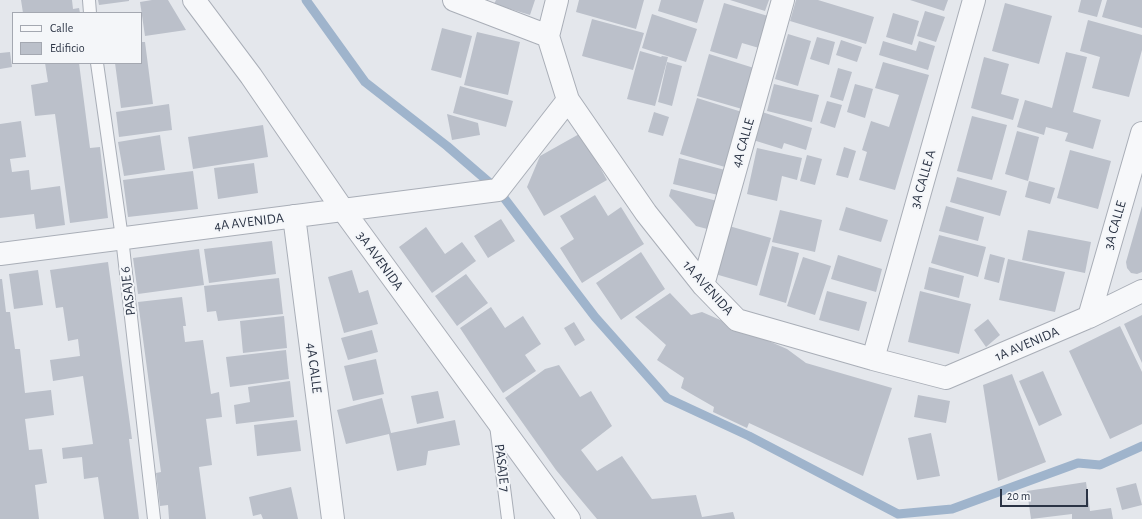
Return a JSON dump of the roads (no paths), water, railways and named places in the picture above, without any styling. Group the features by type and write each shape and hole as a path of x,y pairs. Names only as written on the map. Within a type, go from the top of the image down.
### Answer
{"street":[{"name":"3A AVENIDA","path":"194,0 251,76 343,210 569,519"},
{"path":"454,0 548,36 557,0"},
{"name":"4A CALLE","path":"703,285 783,0"},
{"name":"3A CALLE A","path":"873,359 974,0"},
{"name":"1A AVENIDA","path":"548,36 568,100 646,213 703,285 736,320 946,378 1089,317 1142,291"},
{"name":"4A AVENIDA","path":"0,254 498,190 568,100"},
{"name":"3A CALLE","path":"1089,317 1142,133"},
{"name":"4A CALLE","path":"294,216 333,519"}],"lane":[{"path":"89,0 90,12"},
{"name":"PASAJE 6","path":"97,64 122,238 154,519"},
{"name":"PASAJE 7","path":"495,418 508,519"}],"waterway":[{"path":"306,0 365,82 447,146 498,190 595,317 667,398 749,436 898,514 952,509 1078,463 1100,465 1142,446"}]}
